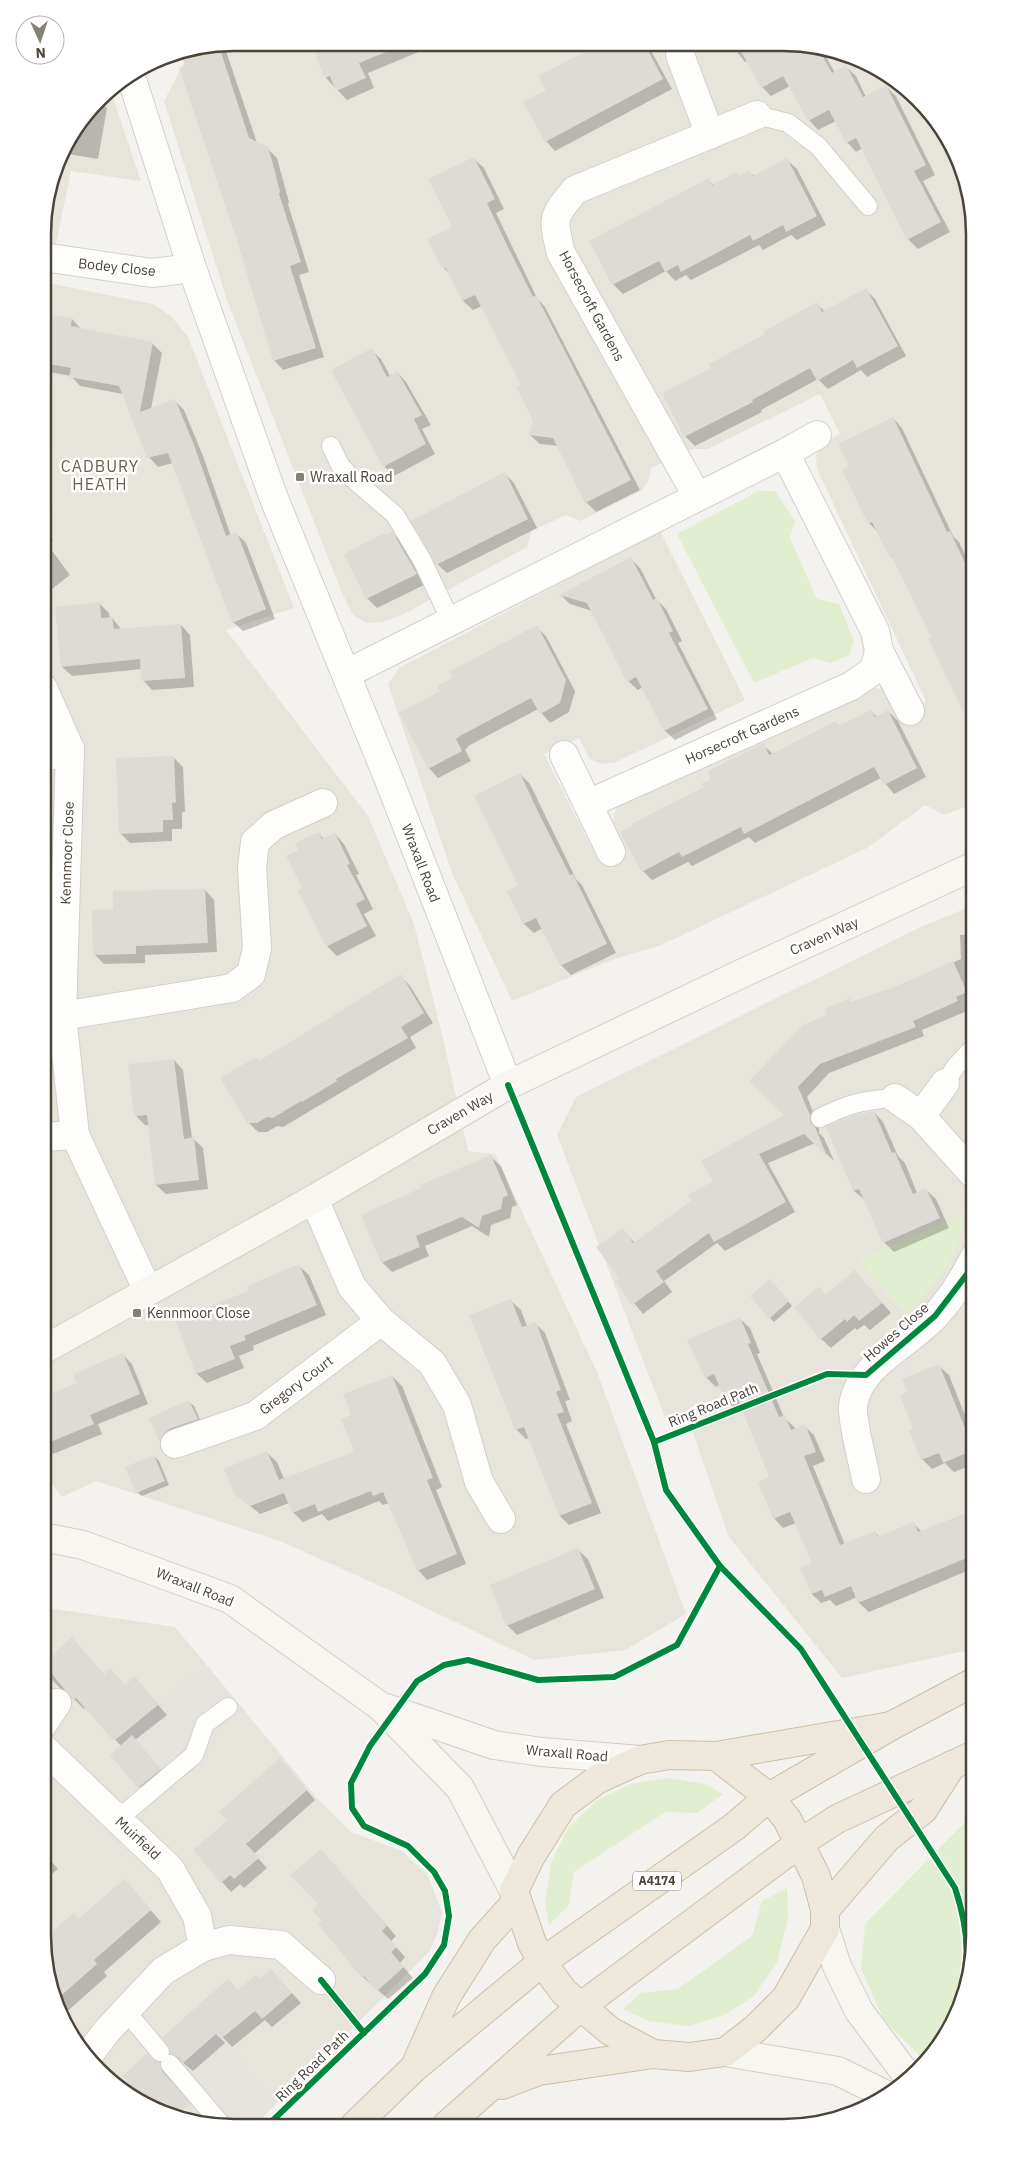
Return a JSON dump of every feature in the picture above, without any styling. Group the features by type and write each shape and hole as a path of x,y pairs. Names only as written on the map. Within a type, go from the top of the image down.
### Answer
{"highway":[{"name":"A4174","path":"361,2119 414,2068 542,1962 734,1826 769,1796 891,1726 966,1686"},
{"name":"A4174","path":"716,1756 891,1726"},
{"path":"653,2054 610,2031 564,1992 542,1962 532,1943 515,1896 531,1856 563,1805 598,1778 640,1760 669,1755 716,1756 769,1796 787,1819 816,1876 825,1919"},
{"path":"454,2119 580,2007 800,1843 837,1819 963,1760"},
{"path":"484,2092 539,2070 653,2054 689,2057 724,2052 755,2029 786,1998 825,1919 887,1838 923,1810 963,1760"},
{"name":"A4174","path":"414,2068 446,1997 482,1940 515,1896"}],"street":[{"path":"680,55 710,135"},
{"name":"Wraxall Road","path":"133,82 192,268 273,496 346,674 508,1085"},
{"name":"Horsecroft Gardens","path":"697,496 561,253 555,228 557,212 575,190 757,116"},
{"name":"Bodey Close","path":"51,258 152,274 192,268"},
{"path":"346,674 785,453 817,434"},
{"path":"785,453 876,631 879,651 910,711"},
{"name":"Horsecroft Gardens","path":"588,804 852,686 874,670 879,651"},
{"name":"Kennmoor Close","path":"51,706 70,749 62,1016 75,1135 148,1292"},
{"path":"51,755 70,749"},
{"path":"564,755 611,852"},
{"path":"62,1016 232,988 251,974 257,948 252,868 255,842 274,825 323,803"},
{"name":"Craven Way","path":"51,1346 314,1199 508,1085 743,972 966,870"},
{"path":"921,1116 945,1083"},
{"path":"895,1098 921,1116 966,1166"},
{"path":"51,1136 75,1135"},
{"path":"314,1199 352,1287 381,1321 432,1363 457,1404 479,1482 501,1519"},
{"name":"Howes Close","path":"866,1479 853,1409 856,1392 866,1375 935,1316 966,1275"},
{"name":"Gregory Court","path":"175,1444 254,1416 381,1321"},
{"name":"Wraxall Road","path":"51,1539 83,1545 230,1598 380,1706 460,1788 515,1896"},
{"name":"Wraxall Road","path":"380,1706 494,1745 542,1752 640,1760"},
{"name":"Muirfield","path":"51,1756 170,1869 197,1916 203,1947"},
{"path":"825,1919 837,1966 859,2011 904,2072"},
{"path":"92,2051 106,2032 163,1971 203,1947 228,1940 281,1945 321,1980"},
{"path":"724,2052 838,2071 879,2091"}],"lane":[{"path":"757,116 788,123 818,146 868,206"},
{"path":"331,446 340,465 352,478 395,515 422,560 451,621"},
{"path":"945,1083 956,1066 966,1055"},
{"path":"820,1118 854,1103 895,1098"},
{"path":"118,1819 194,1755 205,1724 228,1707"},
{"path":"126,2011 215,2117"}],"shaded area":[{"path":"234,51 783,51 819,55 842,61 864,70 894,89 928,123 947,153 960,187 964,210 966,234 966,806 945,815 925,805 867,848 659,946 614,959 512,1001 452,873 388,684 399,668 660,531 745,700 616,762 601,764 590,759 579,738 544,754 595,854 618,844 612,824 616,809 626,796 866,687 884,689 903,714 926,701 817,469 816,456 824,443 840,434 820,394 708,449 692,449 651,468 648,482 641,491 580,521 566,515 532,531 527,547 402,615 383,622 367,623 353,615 342,593 227,300 164,101 187,57"},
{"path":"113,98 141,181 71,171 51,268 53,210 61,175 70,153 82,133"},
{"path":"51,284 153,304 172,317 188,337 294,608 226,630 368,816 414,924 442,1034 468,1151 495,1154 597,1372 686,1614 625,1650 534,1660 389,1590 280,1541 96,1481 62,1497 51,1483"},
{"path":"966,908 966,1651 842,1678 729,1537 692,1430 672,1436 557,1135 576,1097 923,926"},
{"path":"51,1608 175,1627 317,1798 351,1832 402,1851 427,1874 442,1912 438,1932 429,1952 261,2119 210,2117 175,2109 153,2100 133,2088 105,2065 89,2047 70,2017 57,1983 53,1960 51,1936"},
{"path":"207,1666 243,1710 215,1733 206,1757 173,1784 132,1735 129,1728"},
{"path":"217,2033 272,2099 248,2119 202,2116 168,2076"}],"green space":[{"path":"759,491 775,491 795,521 790,538 817,599 839,604 854,641 849,655 830,663 813,658 754,683 677,534"},
{"path":"963,1214 958,1244 945,1270 927,1293 906,1314 858,1260"},
{"path":"669,1778 705,1784 723,1794 697,1813 665,1812 574,1872 569,1905 549,1925 545,1902 551,1863 568,1828 596,1801 630,1784"},
{"path":"966,1821 966,1936 960,1983 947,2017 935,2037 920,2056 884,2020 861,1969 865,1924"},
{"path":"787,1888 788,1918 777,1962 753,1997 724,2015 689,2026 648,2021 623,2009 641,1993 678,1989 752,1936 762,1901"}],"building":[{"path":"314,51 389,51 359,63 366,78 336,91 330,76 325,78"},
{"path":"586,51 648,51 663,79 545,142 523,102 546,90 538,76"},
{"path":"741,51 783,51 822,56 832,73 846,65 863,97 886,85 926,165 914,171 941,222 907,240 856,138 846,143 829,110 808,121 783,76 761,88"},
{"path":"221,52 249,138 268,147 279,194 301,262 290,266 316,348 273,361 236,237 179,68 185,66 182,58"},
{"path":"474,157 495,199 487,203 505,241 533,297 536,295 631,480 585,503 553,438 529,435 533,421 516,387 521,385 475,295 462,301 446,268 441,267 427,239 452,227 428,179"},
{"path":"787,158 817,216 786,232 783,225 753,241 750,235 681,272 678,265 665,272 659,261 612,285 589,241 709,178 712,185 737,172 739,176 750,170 753,176"},
{"path":"866,288 898,346 857,368 853,360 817,381 810,368 752,400 753,402 684,437 662,393 711,368 709,364 765,334 763,332 817,302 822,312"},
{"path":"51,314 72,318 71,326 153,342 140,412 175,399 194,445 226,536 237,532 266,609 232,623 168,453 147,458 119,386 69,377 71,368 51,364"},
{"path":"372,348 387,377 397,371 422,415 414,419 426,444 383,467 331,370"},
{"path":"893,417 947,532 950,531 966,565 966,717 928,638 931,637 891,555 889,556 872,522 868,524 842,470 849,466 838,444"},
{"path":"505,472 528,519 436,565 411,521"},
{"path":"392,531 417,574 366,599 344,554 384,533 385,535"},
{"path":"631,557 653,600 657,598 673,631 669,633 708,709 664,731 636,677 627,682 587,603 559,595"},
{"path":"100,602 101,618 112,617 114,629 181,624 185,678 141,681 140,659 61,667 55,607"},
{"path":"537,625 566,680 560,703 540,714 531,698 460,736 456,739 462,751 428,769 399,713 440,691 438,686 452,678 449,672"},
{"path":"871,710 875,717 888,710 917,768 884,785 874,767 744,834 741,827 682,857 679,852 642,872 620,832 632,826 631,824 704,787 702,783 711,779 708,771 764,743 769,755 836,721 838,726"},
{"path":"174,756 176,802 172,803 173,820 163,820 163,832 119,834 116,758"},
{"path":"520,773 570,875 573,874 607,944 560,966 536,918 523,924 507,891 518,885 474,796"},
{"path":"318,832 322,839 335,833 350,864 347,865 365,899 356,904 367,926 326,947 298,890 302,888 286,856 298,850 295,843"},
{"path":"205,889 208,943 136,946 136,954 93,955 92,910 113,909 113,891"},
{"path":"953,961 966,992 956,997 958,1001 913,1021 916,1027 820,1064 798,1087 810,1115 810,1122 815,1127 827,1156 804,1134 759,1154 786,1202 714,1242 709,1233 656,1271 664,1282 632,1305 615,1281 619,1278 596,1247 623,1228 633,1243 691,1201 688,1195 713,1181 701,1161 784,1115 749,1081 803,1025 827,1015 825,1009 850,998 851,1002 899,985"},
{"path":"401,974 424,1013 401,1027 408,1038 273,1118 267,1117 257,1123 247,1123 220,1078 256,1057 259,1061"},
{"path":"174,1059 184,1139 194,1137 199,1180 155,1185 147,1115 134,1116 128,1064"},
{"path":"874,1111 892,1153 895,1152 913,1194 926,1188 940,1218 883,1243 859,1189 853,1191 826,1127 851,1116"},
{"path":"491,1155 508,1195 503,1198 501,1209 482,1216 479,1228 462,1217 416,1236 420,1247 381,1263 361,1215 421,1188 420,1185"},
{"path":"299,1264 317,1305 244,1336 246,1340 230,1346 235,1359 196,1374 175,1320 249,1291 247,1286"},
{"path":"855,1270 882,1303 859,1321 854,1315 847,1322 845,1319 820,1340 794,1307 819,1287 825,1295"},
{"path":"770,1279 789,1301 769,1319 750,1296"},
{"path":"511,1299 522,1327 536,1322 561,1390 556,1392 564,1412 557,1414 592,1503 559,1516 524,1427 515,1430 469,1315"},
{"path":"740,1317 751,1343 748,1344 779,1417 785,1415 791,1430 805,1424 816,1452 804,1456 840,1545 875,1531 878,1537 914,1522 918,1532 966,1513 966,1558 858,1603 851,1586 825,1597 822,1590 811,1594 800,1567 812,1563 790,1512 773,1519 758,1482 769,1477 737,1397 726,1402 714,1374 705,1378 687,1340"},
{"path":"123,1353 140,1394 90,1415 94,1424 51,1442 51,1394 77,1383 73,1374"},
{"path":"939,1364 966,1430 966,1453 943,1463 939,1453 921,1460 909,1430 913,1429 900,1396 907,1392 902,1379"},
{"path":"392,1375 433,1478 427,1480 457,1554 417,1571 383,1492 373,1496 371,1491 318,1512 315,1504 292,1513 284,1493 250,1506 235,1495 224,1469 267,1451 279,1480 354,1452 341,1419 351,1415 343,1394"},
{"path":"189,1400 198,1419 169,1429 163,1434 160,1443 149,1418"},
{"path":"154,1455 165,1481 136,1493 125,1467"},
{"path":"578,1548 595,1589 506,1626 490,1585"},
{"path":"72,1637 104,1675 110,1668 125,1685 135,1676 158,1705 114,1741 76,1698 73,1700 51,1673 51,1656"},
{"path":"132,1735 161,1769 138,1788 110,1755"},
{"path":"280,1758 307,1790 246,1844 259,1858 234,1879 230,1875 221,1883 193,1850 227,1821 219,1812"},
{"path":"321,1849 387,1926 382,1931 397,1947 391,1952 404,1967 377,1991 364,1976 362,1978 318,1924 322,1921 312,1910 318,1904 290,1875"},
{"path":"125,1879 151,1910 94,1960 97,1964 61,1996 53,1960 51,1932 74,1913 79,1918"},
{"path":"271,1969 292,1993 262,2019 255,2011 222,2038 217,2033 183,2063 178,2057 170,2054 168,2046 162,2038 228,1979 238,1990 256,1974 260,1978"},
{"path":"147,2053 152,2059 160,2062 162,2071 190,2103 181,2111 164,2105 125,2082 127,2081 123,2076"}],"cycle path":[{"name":"Ring Road Path","path":"274,2119 425,1974 444,1945 449,1916 445,1891 434,1872 408,1846 364,1826 352,1808 351,1783 370,1746 417,1681 444,1665 468,1660 538,1680 614,1677 677,1645 720,1566 666,1490 654,1442 508,1085"},
{"name":"Ring Road Path","path":"654,1442 827,1374 866,1375 935,1316 966,1275"},
{"path":"720,1566 801,1649 955,1888 966,1937"},
{"path":"321,1980 364,2033"}],"place":[{"name":"Wraxall Road","path":"300,477"},
{"name":"Kennmoor Close","path":"137,1313"}],"district":[{"name":"CADBURY HEATH","path":"100,475"}]}
